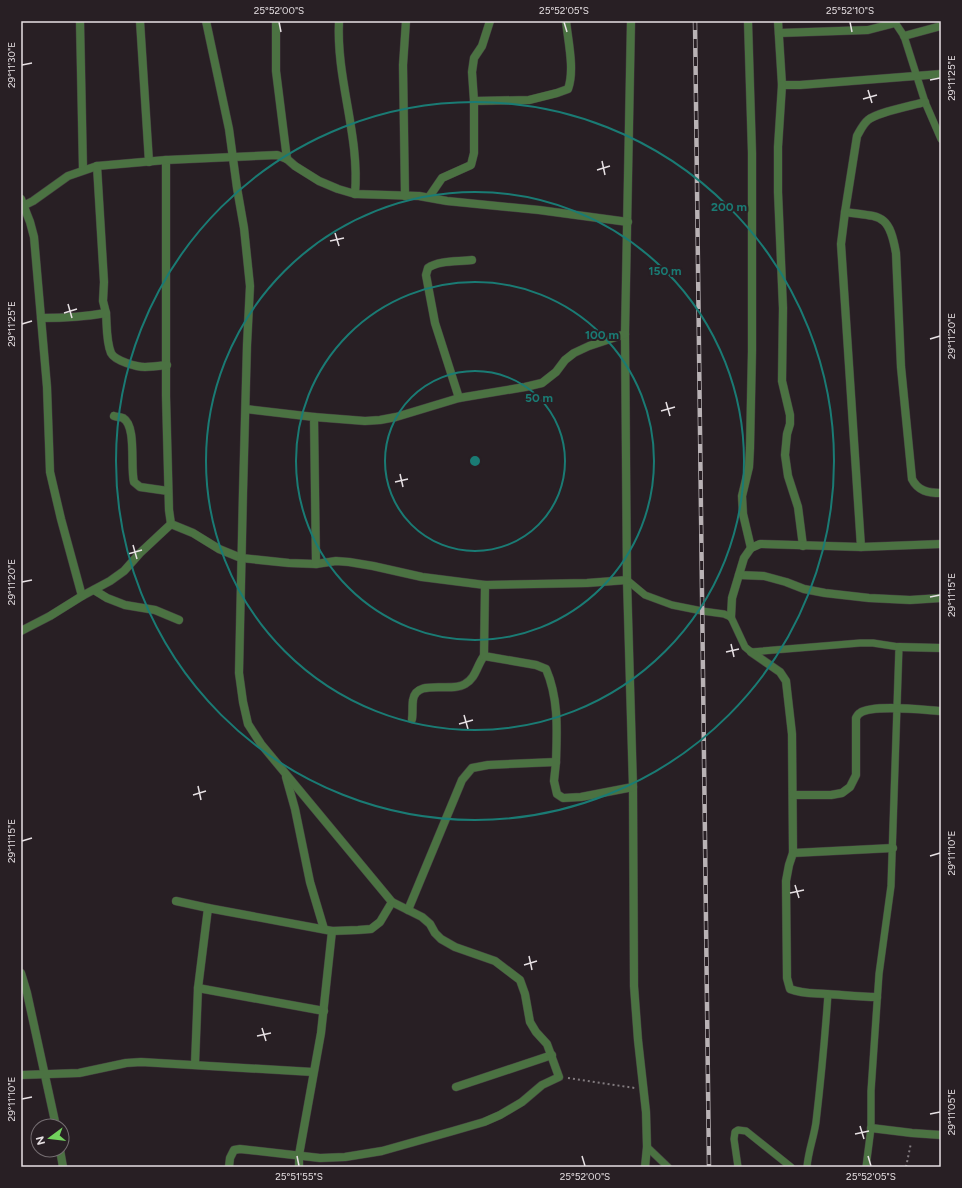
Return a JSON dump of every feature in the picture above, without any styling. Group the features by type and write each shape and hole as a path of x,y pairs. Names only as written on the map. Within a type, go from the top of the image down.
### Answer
{"street":[{"path":"80,21 83,170"},
{"path":"140,21 149,162"},
{"path":"206,21 229,128 244,228 250,286 247,345 239,673 248,724 261,744 392,902 422,917 430,924 435,933 441,939 455,947 495,961 520,980 525,994 530,1022 536,1032 547,1044 559,1077 542,1085 522,1102 500,1115 484,1122 382,1151 345,1157 320,1158 240,1149 234,1150 230,1158 229,1167"},
{"path":"276,21 276,71 287,159"},
{"path":"339,21 339,55 355,154 355,194"},
{"path":"405,196 403,65 406,21"},
{"path":"429,197 442,178 471,165 474,152 474,101 472,72 474,58 482,46 490,21"},
{"path":"474,101 529,100 557,93 568,88 570,70 566,21"},
{"path":"631,21 625,334 627,580 633,787 634,986 646,1112 647,1147 645,1167"},
{"path":"748,21 752,153 752,351 749,467 742,496 743,514 751,548"},
{"path":"778,21 782,85 778,147 778,192 783,308 782,374 784,391 790,415 785,455 788,476 798,507 803,546"},
{"path":"779,33 868,30 895,22"},
{"path":"904,36 941,26"},
{"path":"782,85 941,74"},
{"path":"862,547 844,306 841,244 844,212 857,136 862,127 868,120 880,114 925,102"},
{"path":"82,596 50,472 47,387 34,237 30,222 22,204 68,176 97,166 166,160 278,155 287,159 295,166 319,181 355,194 429,197 447,201 539,210 628,222"},
{"path":"166,160 166,365 168,491 171,524 177,528 194,533 220,549 241,558 289,563 316,564 336,561 349,562 422,577 485,585 586,583 627,580"},
{"path":"97,166 104,282 103,301 111,352 114,356 130,364 144,367 166,365"},
{"path":"844,212 878,217 885,222 893,238 896,253 901,366 912,479 916,487 927,493 941,494"},
{"path":"459,398 436,323 426,275 428,268 432,265 446,262 472,260"},
{"path":"41,318 68,318 106,313"},
{"path":"246,409 365,421 396,417 459,398 542,383 556,372 574,353 589,346 625,334"},
{"path":"114,416 123,418 128,423 130,429 134,482 140,487 168,491"},
{"path":"314,417 316,564"},
{"path":"21,631 110,581 124,571 140,553 171,524"},
{"path":"731,617 732,598 744,558 751,548 760,544 862,547 941,544"},
{"path":"739,575 764,576 804,589 869,598 903,600 941,598"},
{"path":"412,719 413,698 417,691 422,688 431,687 453,688 464,685 472,679 484,656 485,585"},
{"path":"94,590 107,598 125,605 155,610 179,620"},
{"path":"899,647 941,648"},
{"path":"751,652 780,672 786,681 788,694 792,734 793,795 793,853 786,881 788,984 790,989 797,992 877,997"},
{"path":"484,656 536,665 546,669 552,683 557,723 554,781 557,794 563,798 581,797 633,787"},
{"path":"793,795 831,795 842,793 850,787 856,775 856,718 860,713 870,710 896,707 941,711"},
{"path":"408,910 462,780 472,768 488,765 556,762"},
{"path":"285,773 295,809 310,882 328,930 324,1010 299,1155 299,1167"},
{"path":"793,853 893,848"},
{"path":"176,901 328,930 371,929 380,922 392,902"},
{"path":"195,1064 198,988 205,922 208,908"},
{"path":"21,973 27,993 54,1118"},
{"path":"198,988 324,1010"},
{"path":"456,1087 552,1056"},
{"path":"21,1075 79,1073 126,1063 141,1062 313,1072"},
{"path":"871,1128 912,1134 941,1135"}],"lane":[{"path":"895,22 904,36 925,102 941,139"},
{"path":"627,580 645,595 672,605 702,612 724,614 731,617 745,647 751,652 860,643 873,643 899,647 891,886 878,974 871,1091 871,1128 866,1167"},
{"path":"807,1167 816,1124 828,994"},
{"path":"738,1167 734,1139 735,1132 738,1130 746,1132 791,1167"},
{"path":"647,1147 668,1167"}],"path":[{"path":"559,1077 644,1090"},
{"path":"906,1167 912,1134"}],"railway":[{"path":"695,21 709,1167"}]}
